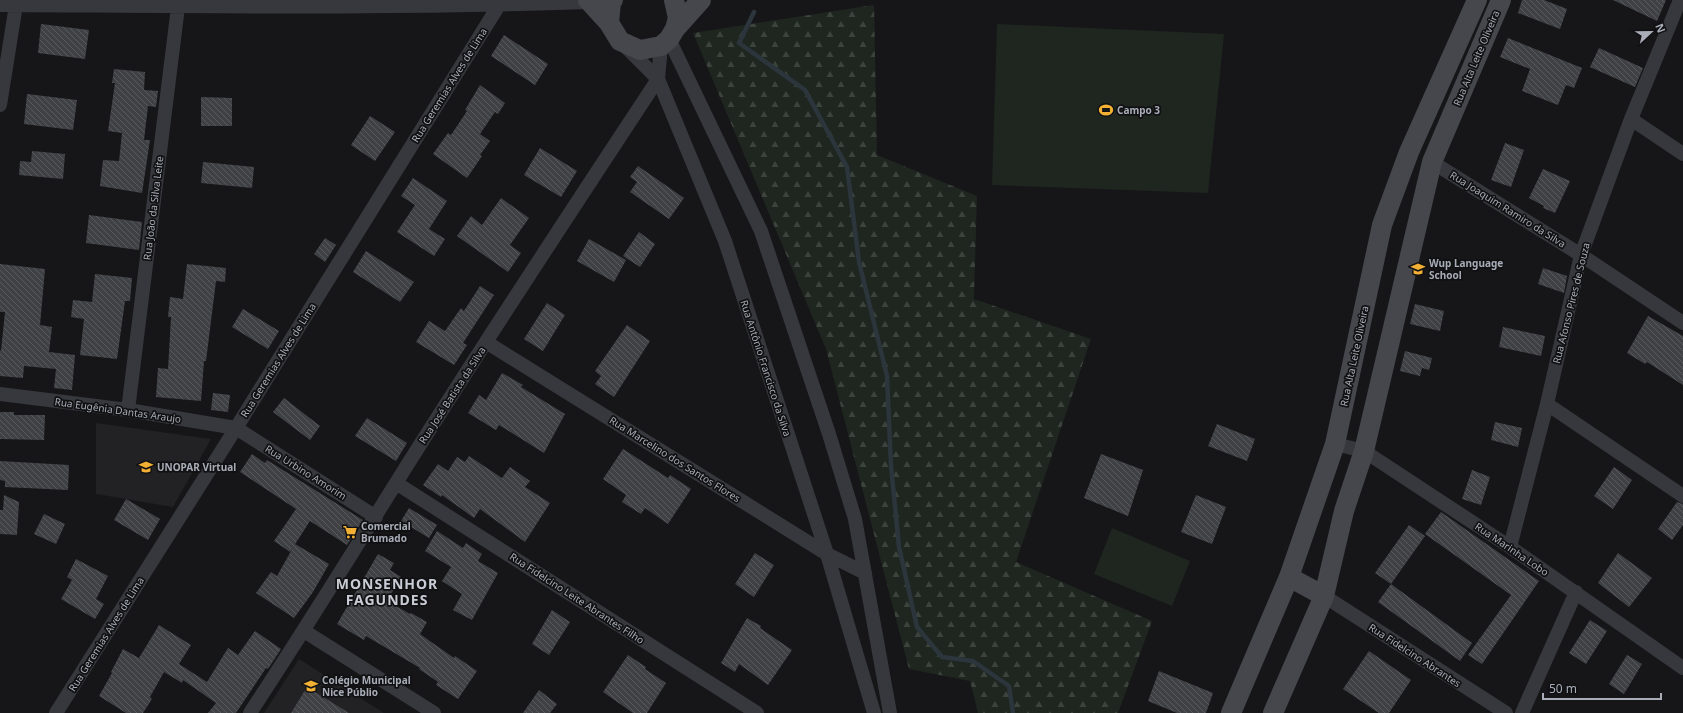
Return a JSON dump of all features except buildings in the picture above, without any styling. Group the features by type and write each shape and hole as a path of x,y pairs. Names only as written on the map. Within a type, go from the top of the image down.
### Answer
{"main road":[{"path":"609,23 611,2 613,0"},
{"path":"668,38 678,18 674,0"},
{"path":"588,1 609,23 620,41 640,50 668,38 701,0"},
{"name":"Rua Alta Leite Oliveira","path":"1231,713 1289,577 1335,444 1382,225 1408,152 1477,0"},
{"name":"Rua Alta Leite Oliveira","path":"1273,713 1324,596 1344,511 1364,451 1432,162 1501,0"},
{"path":"1289,577 1324,596"}],"street":[{"name":"Rua Afonso Pires de Souza","path":"1510,547 1547,404 1581,255 1631,119 1680,0"},
{"path":"0,5 178,7 499,5 588,1"},
{"path":"0,105 16,5"},
{"name":"Rua Geremias Alves de Lima","path":"56,713 236,428 499,5"},
{"name":"Rua João da Silva Leite","path":"128,410 178,7"},
{"path":"658,79 668,38"},
{"path":"668,38 761,231 832,441 855,519 890,713"},
{"name":"Rua Antônio Francisco da Silva","path":"620,41 658,79 725,241 827,554 874,713"},
{"name":"Rua José Batista da Silva","path":"250,713 304,632 396,483 486,342 658,79"},
{"path":"1631,119 1683,154"},
{"name":"Rua Joaquim Ramiro da Silva","path":"1432,162 1581,255 1683,323"},
{"name":"Rua Marcelino dos Santos Flores","path":"486,342 827,554 865,574"},
{"name":"Rua Eugênia Dantas Araujo","path":"0,394 128,410 236,428"},
{"path":"1547,404 1683,496"},
{"name":"Rua Urbino Amorim","path":"236,428 376,517"},
{"name":"Rua Marinha Lobo","path":"1335,444 1364,451 1510,547 1683,668"},
{"name":"Rua Fidelcino Leite Abrantes Filho","path":"396,483 757,713"},
{"path":"1522,713 1576,592"},
{"name":"Rua Fidelcino Abrantes","path":"1324,596 1506,713"},
{"path":"304,632 434,713"}],"shaded area":[{"name":"UNOPAR Virtual","path":"96,423 211,439 173,507 96,494"},
{"name":"Colégio Municipal Nice Públio","path":"299,659 384,713 264,713"}],"green space":[{"path":"874,5 877,155 977,196 974,299 1091,339 1016,562 1152,621 1118,713 978,713 970,681 909,669 826,349 693,33"},
{"name":"Campo 3","path":"997,24 1224,34 1208,193 992,185"},
{"path":"1112,528 1190,561 1172,606 1094,574"}],"waterway":[{"path":"754,12 739,43 805,90 847,167 859,262 887,376 891,466 899,547 917,627 942,657 973,661 1009,686 1013,713"}],"place":[{"name":"Campo 3","path":"1106,110"},
{"name":"Wup Language School","path":"1418,269"},
{"name":"UNOPAR Virtual","path":"146,467"},
{"name":"Comercial Brumado","path":"350,532"},
{"name":"Colégio Municipal Nice Públio","path":"311,686"}],"district":[{"name":"MONSENHOR FAGUNDES","path":"387,592"}]}
